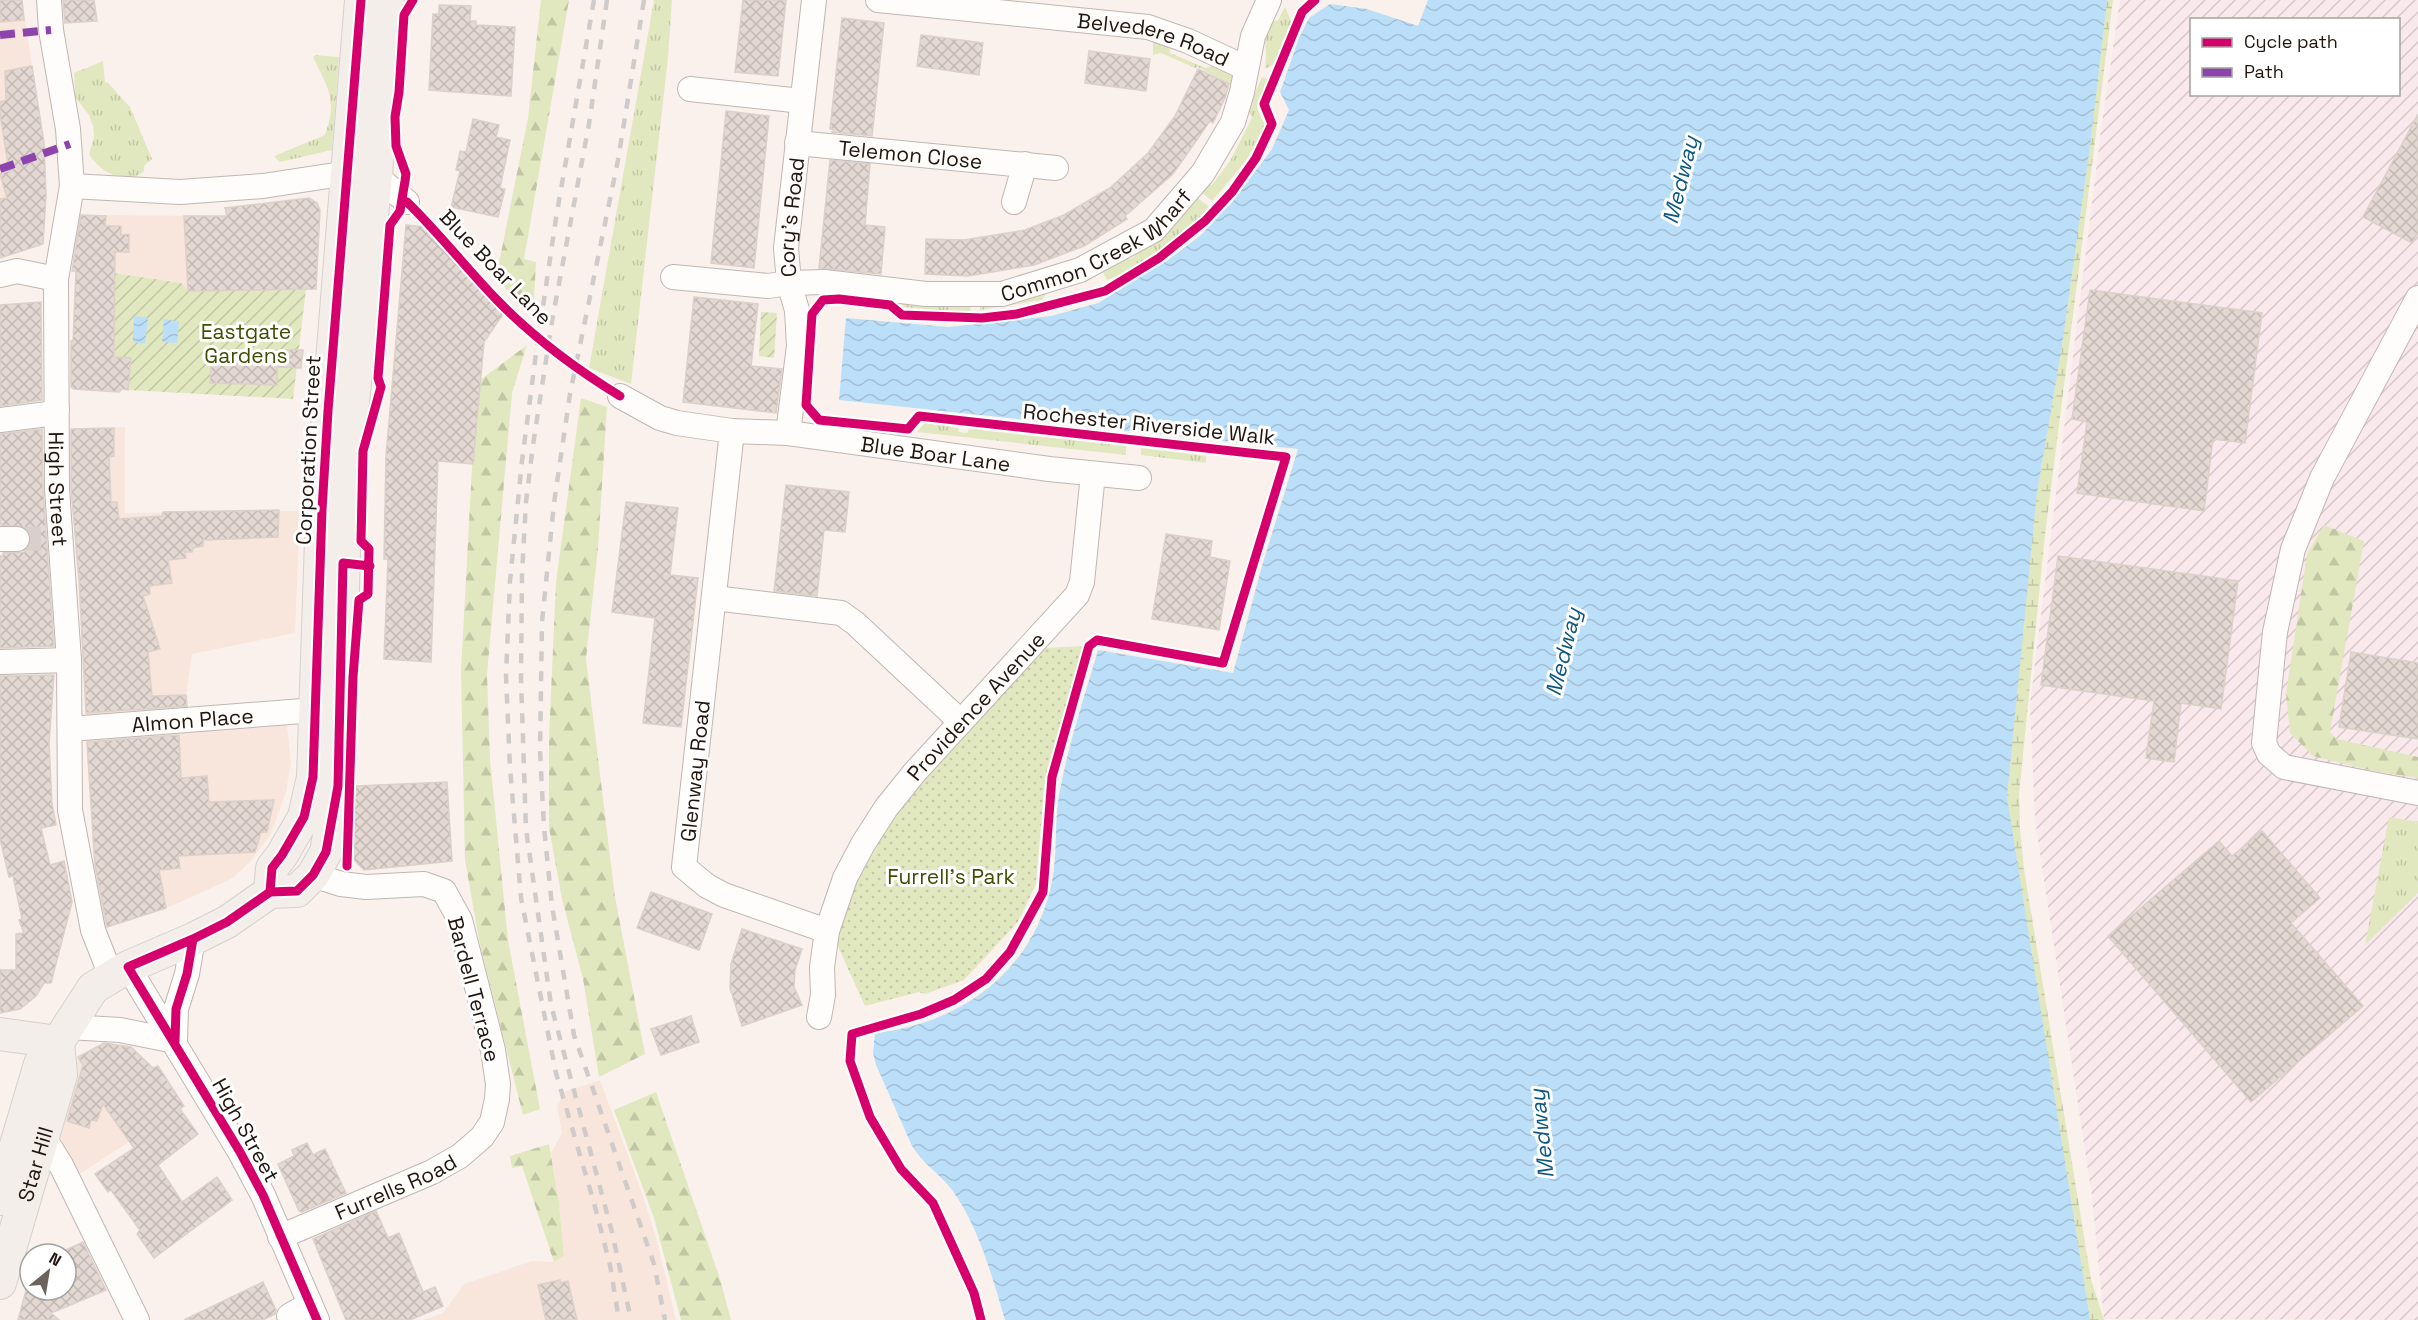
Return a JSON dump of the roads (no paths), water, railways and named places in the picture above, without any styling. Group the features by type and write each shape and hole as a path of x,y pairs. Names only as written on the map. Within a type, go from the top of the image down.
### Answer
{"main road":[{"name":"Corporation Street","path":"119,971 227,922 270,892 297,891 313,875 326,852 329,840 338,786 346,482 362,174 361,0"},
{"name":"Corporation Street","path":"270,892 272,868 293,838 308,804 313,777 322,510 331,366 388,0"},
{"name":"Star Hill","path":"0,1199 40,1064 93,988 119,971"},
{"path":"0,1034 63,1034"},
{"name":"Star Hill","path":"0,1282 61,1075 63,1034"}],"street":[{"name":"High Street","path":"49,0 52,37 68,129 72,186 56,279 55,538 69,660 70,810 93,930 119,971 175,1041 245,1161 263,1195 313,1312"},
{"name":"Cory's Road","path":"788,434 799,346 797,310 789,283 786,248 814,0"},
{"name":"Belvedere Road","path":"878,0 1148,27 1188,41 1246,68"},
{"name":"Common Creek Wharf","path":"673,277 768,286 824,282 926,294 1002,294 1080,270 1154,230 1203,173 1233,122 1253,36 1269,0"},
{"path":"690,89 802,101"},
{"name":"Telemon Close","path":"797,143 1056,168"},
{"path":"1014,202 1025,164"},
{"path":"72,186 180,192 263,186 362,174 407,202"},
{"path":"0,275 17,271 56,279"},
{"path":"2418,298 2322,478 2294,549 2275,632 2264,743 2269,754 2283,767 2418,793"},
{"name":"Blue Boar Lane","path":"620,396 665,420 732,431 788,434 1139,478"},
{"path":"0,420 48,414 57,410"},
{"name":"Glenway Road","path":"732,431 684,867 707,886 724,895 827,931"},
{"name":"Providence Avenue","path":"827,931 845,879 874,825 899,791 1077,595 1082,582 1093,474"},
{"path":"714,598 841,613 855,623 962,722"},
{"path":"0,662 69,660"},
{"name":"Almon Place","path":"70,729 316,710"},
{"name":"Bardell Terrace","path":"313,875 341,884 366,887 424,884 444,891 460,920 493,1050 498,1084 494,1115"},
{"path":"819,1017 823,995 822,967 827,931"},
{"path":"63,1034 120,1030 175,1041 176,1009 187,974 193,939"},
{"name":"Furrells Road","path":"280,1237 443,1167 480,1140 494,1115"},
{"path":"43,1136 61,1165 137,1320"},
{"path":"290,1320 289,1316 293,1312 313,1312"}],"water":[{"name":"Medway","path":"1428,0 2107,0 2090,146 2061,352 2037,492 2007,797 2090,1320 1005,1320 984,1253 970,1219 952,1190 912,1146 876,1065 873,1053 875,1033 906,1028 936,1018 963,1005 988,988 1009,968 1027,944 1041,917 1051,886 1059,795 1098,650 1233,673 1262,566 1298,449 839,400 846,318 949,327 1051,316 1098,303 1168,260 1201,235 1234,200 1272,149 1289,110 1280,92 1299,38 1309,18 1330,4 1367,9 1418,26"},
{"path":"134,316 148,318 145,344 133,342"},
{"path":"164,319 179,322 177,343 162,342"}],"tunnel":[{"path":"17,539 49,538"}],"railway":[{"path":"594,0 556,218 535,361 510,581 506,676 510,768 521,898 556,1073 610,1265 619,1320"},
{"path":"607,0 589,124 552,321 533,445 526,502 522,574 521,679 526,829 551,1005 612,1232 631,1320"},
{"path":"644,0 618,160 570,394 554,503 542,622 540,751 544,827 552,906 574,1035 654,1264 665,1320"}],"park label":[{"name":"Eastgate Gardens","path":"246,343"},
{"name":"Furrell's Park","path":"951,876"}]}
